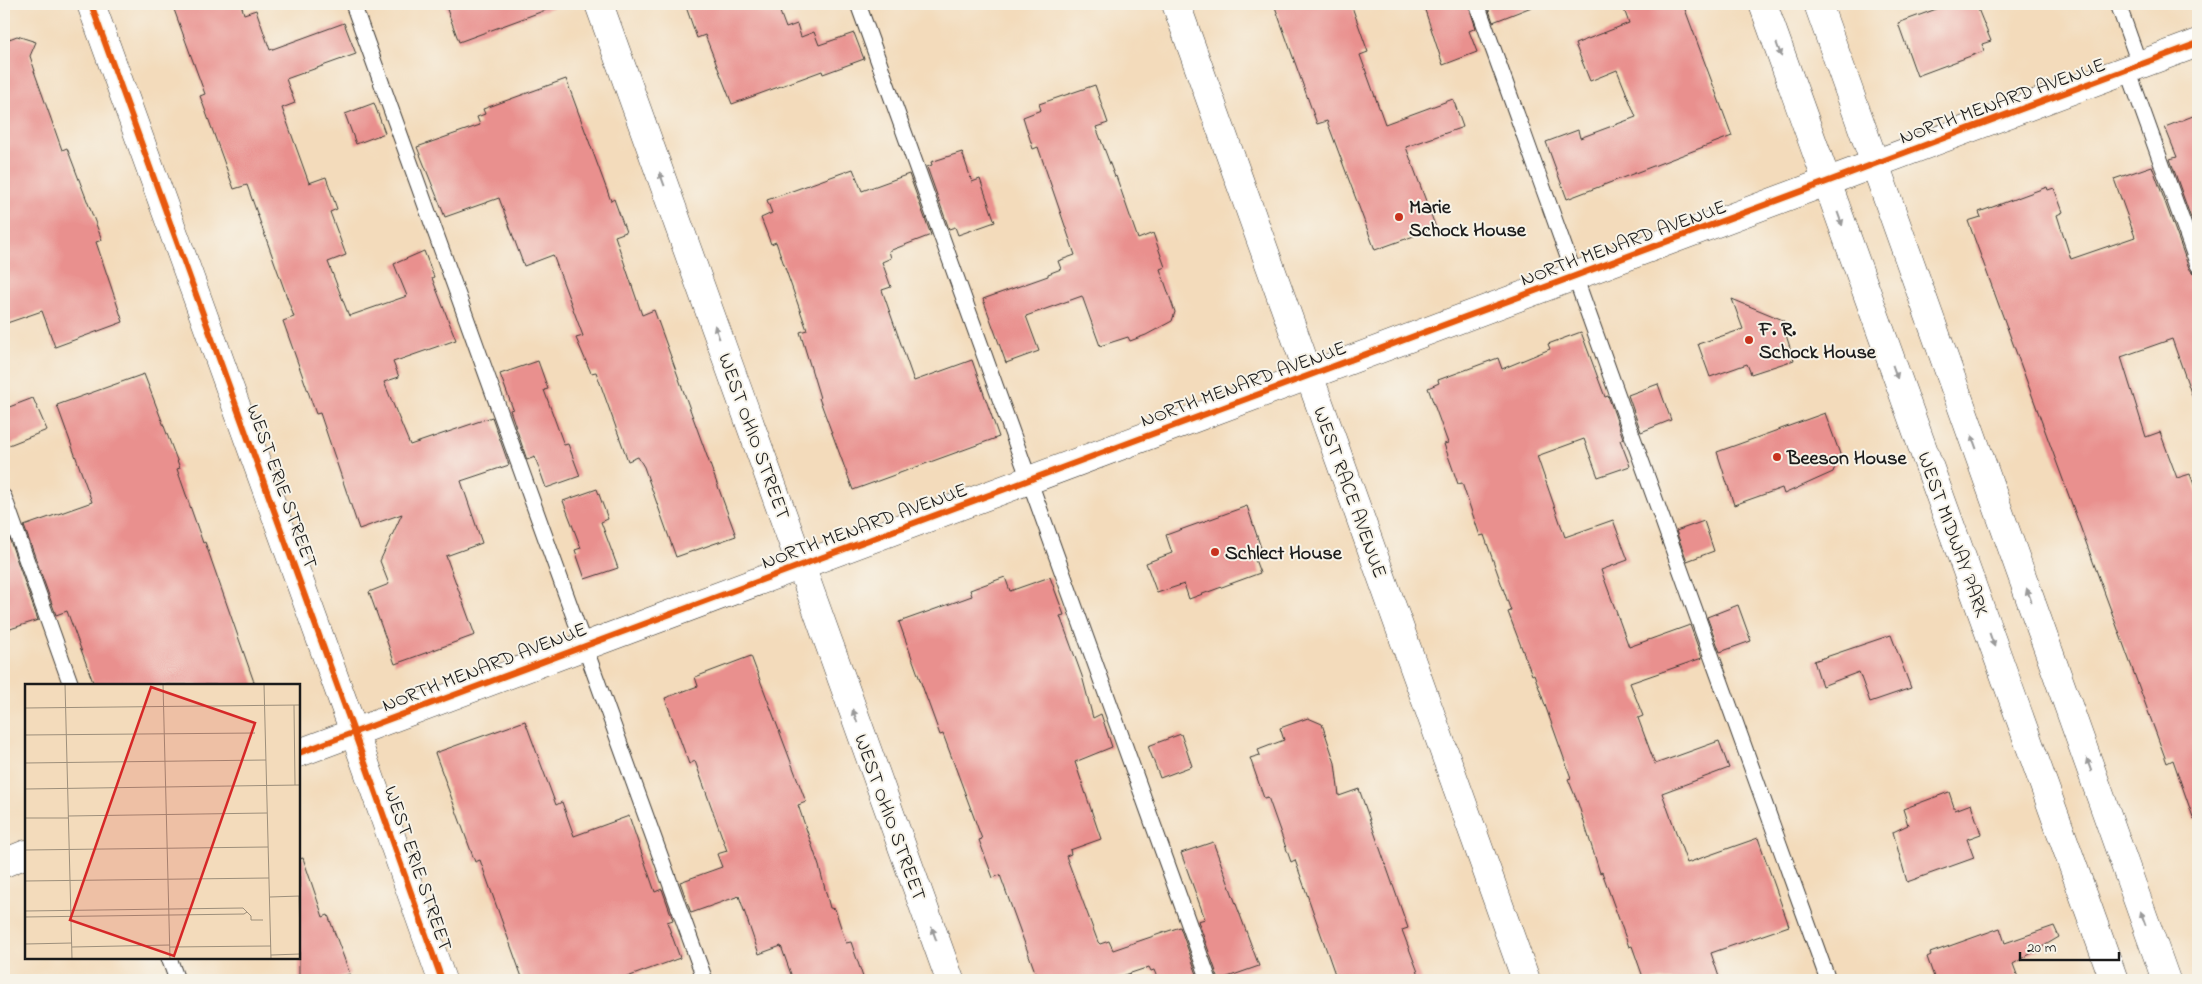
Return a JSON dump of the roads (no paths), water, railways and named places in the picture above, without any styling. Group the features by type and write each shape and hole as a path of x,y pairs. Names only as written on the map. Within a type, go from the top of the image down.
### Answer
{"street":[{"name":"WEST ERIE STREET","path":"92,4 442,980"},
{"name":"WEST OHIO STREET","path":"599,4 950,980"},
{"name":"WEST RACE AVENUE","path":"1176,4 1526,980"},
{"name":"WEST MIDWAY PARK","path":"1763,4 2114,980"},
{"path":"1818,4 2166,980"},
{"name":"NORTH MENARD AVENUE","path":"300,753 1876,165 2198,43"},
{"path":"4,863 25,854"}],"lane":[{"path":"353,4 706,980"},
{"path":"858,4 1209,980"},
{"path":"1477,4 1828,980"},
{"path":"2118,4 2134,68 2198,265"},
{"path":"4,497 71,684"},
{"path":"169,959 177,980"}],"place":[{"name":"Marie Schock House","path":"1399,217"},
{"name":"F. R. Schock House","path":"1749,340"},
{"name":"Beeson House","path":"1777,457"},
{"name":"Schlect House","path":"1215,552"}]}
